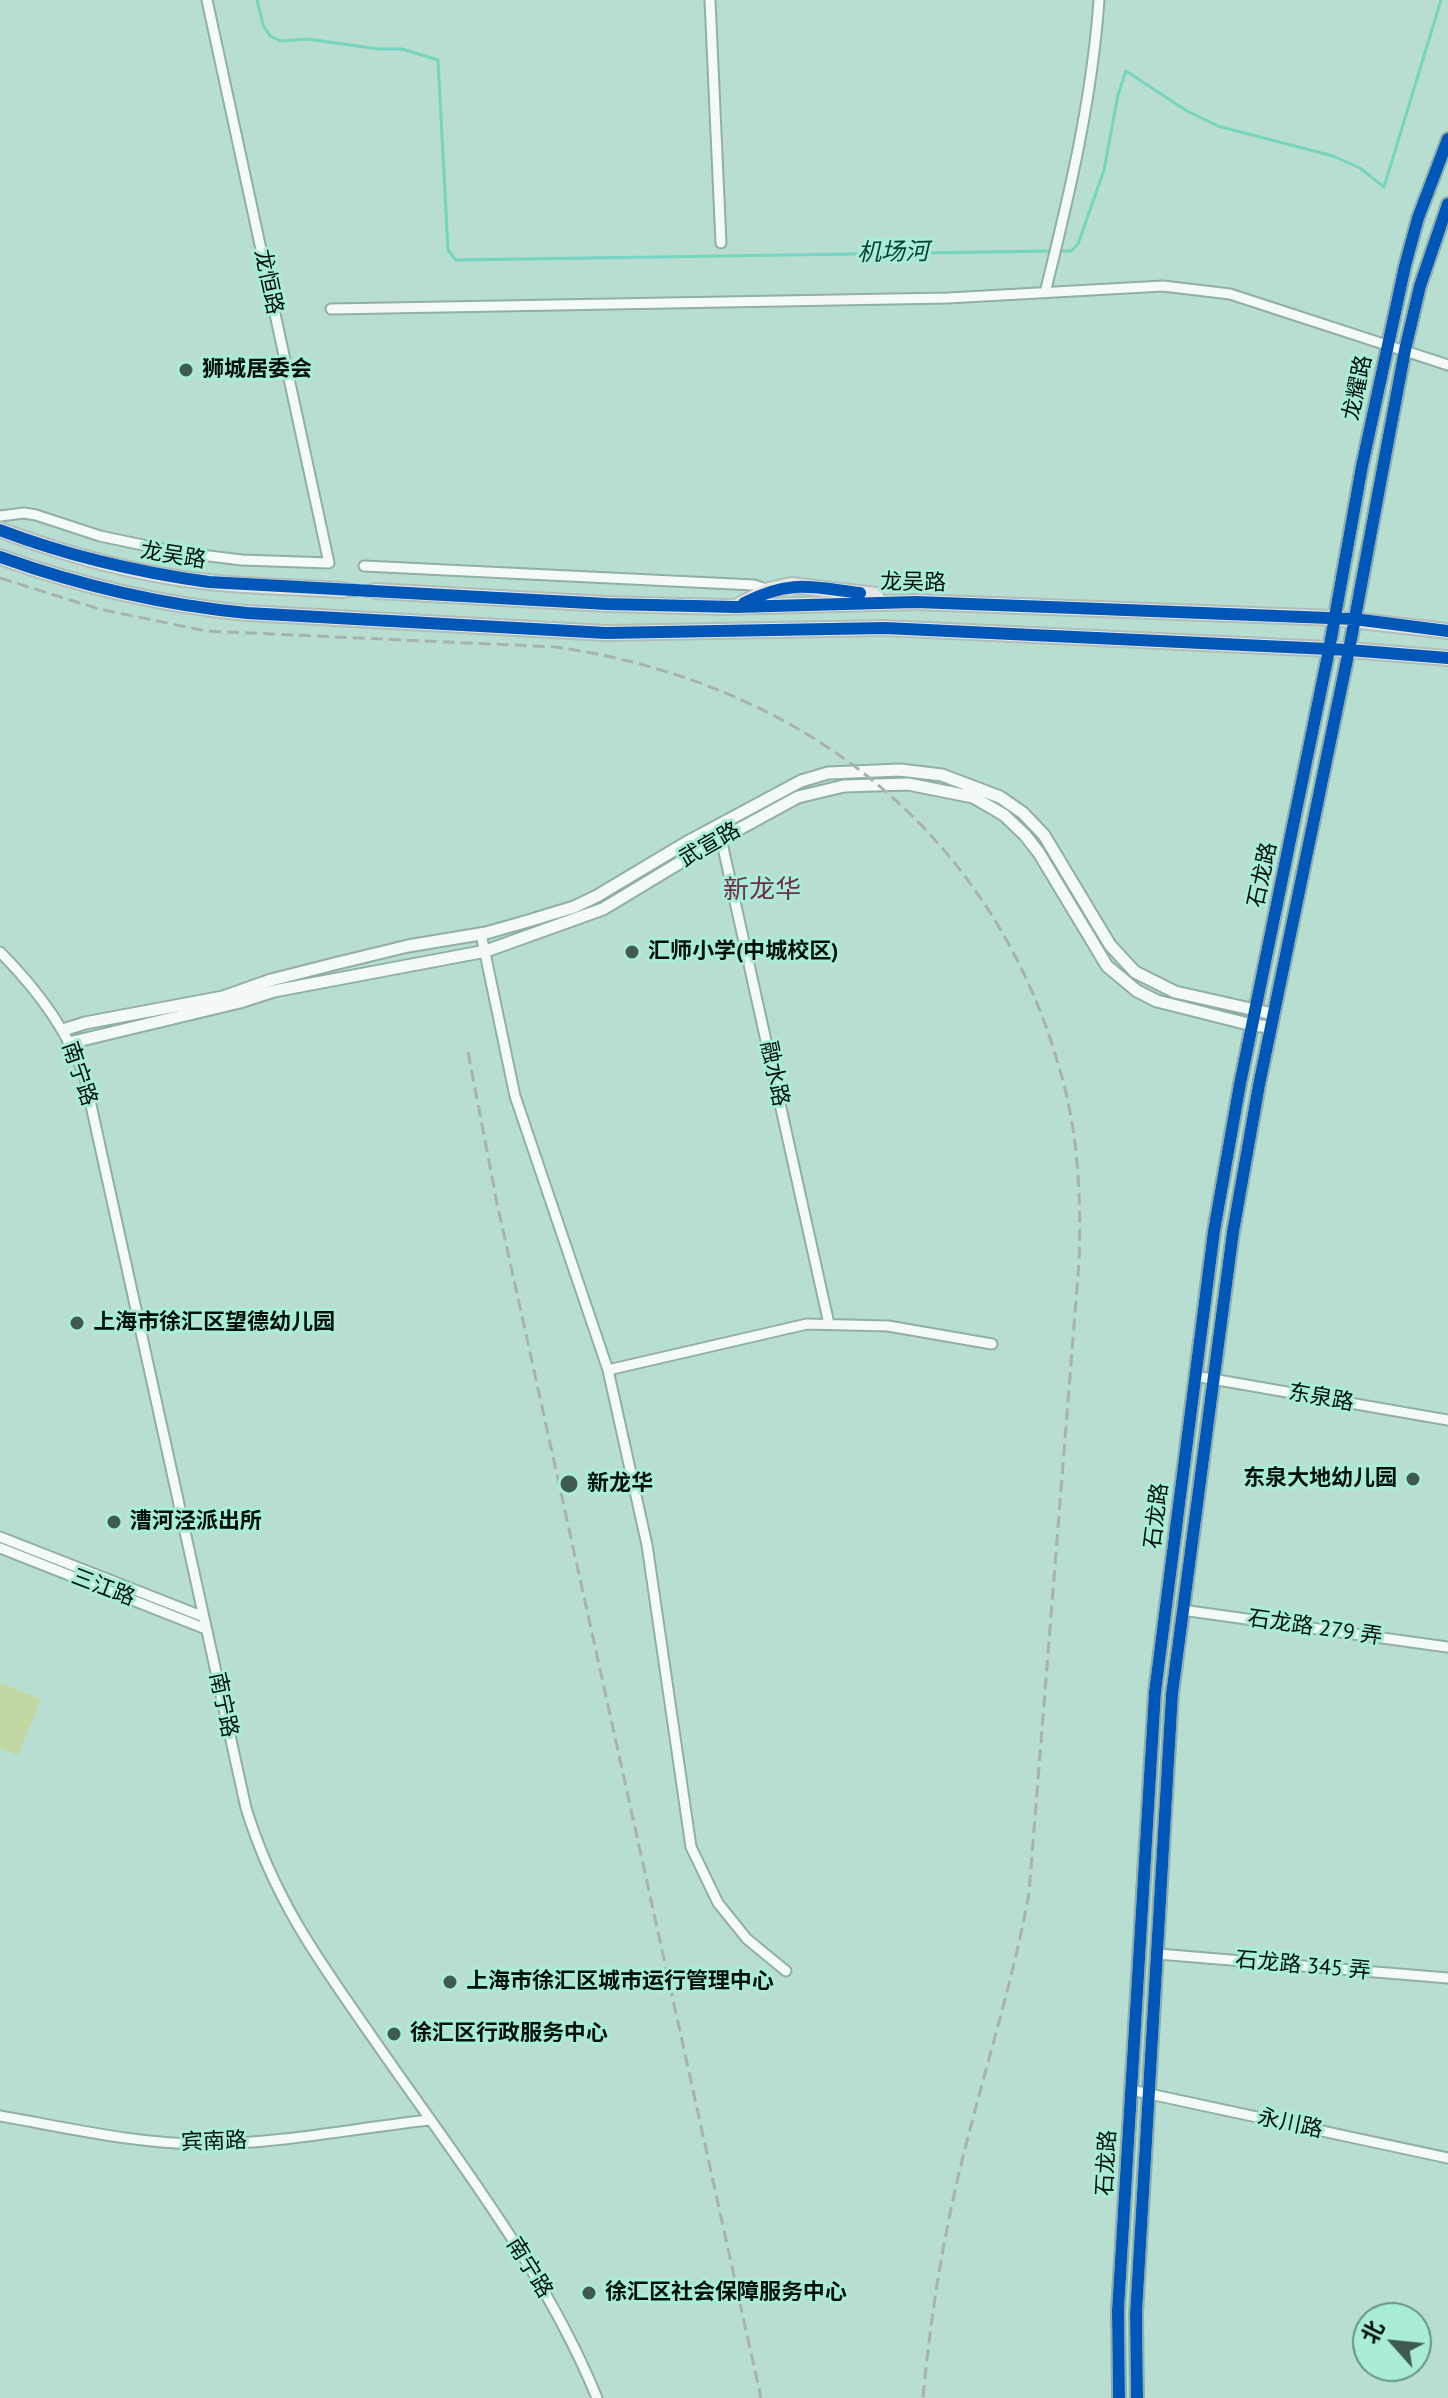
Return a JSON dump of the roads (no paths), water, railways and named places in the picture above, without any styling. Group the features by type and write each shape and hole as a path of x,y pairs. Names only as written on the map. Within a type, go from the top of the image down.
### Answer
{"main road":[{"name":"龙耀路","path":"1329,650 1388,344 1418,218 1448,139"},
{"name":"龙耀路","path":"1349,650 1405,350 1420,286 1448,204"},
{"name":"龙吴路","path":"0,530 92,560 170,577 344,590"},
{"name":"龙吴路","path":"0,557 85,586 205,609 247,613 606,633 885,628 1349,650 1448,658"},
{"path":"736,607 769,590 791,585 916,602"},
{"name":"龙吴路","path":"376,591 607,604 736,607 916,602 1354,619 1448,631"},
{"name":"石龙路","path":"1119,2398 1118,2310 1155,1692 1217,1216 1252,1025 1329,650"},
{"name":"石龙路","path":"1137,2398 1136,2314 1148,2094 1171,1709 1182,1610 1233,1232 1272,1021 1349,650"}],"street":[{"name":"龙恒路","path":"207,0 329,563"},
{"path":"710,0 721,243"},
{"path":"1045,293 1087,104 1099,0"},
{"path":"331,309 933,298 1163,286 1230,294 1448,365"},
{"name":"龙吴路","path":"0,516 36,515 100,536 191,554 242,560 329,563"},
{"path":"364,566 754,585 769,590"},
{"path":"63,1030 85,1023 223,997 271,980 394,949 481,934 574,907 801,781 828,773 900,770 942,775 1000,797 1023,813 1044,835 1110,945 1135,972 1175,992 1255,1011 1272,1021"},
{"name":"武宣路","path":"69,1043 274,991 486,951 603,909 722,837 798,797 844,786 908,784 973,797 1004,815 1039,853 1107,966 1137,991 1157,1001 1252,1025 1272,1021"},
{"name":"融水路","path":"718,825 829,1324"},
{"path":"481,934 515,1096 608,1370 647,1545 691,1847 718,1903 747,1939 786,1971"},
{"name":"南宁路","path":"0,952 35,990 63,1030 85,1078 246,1808 270,1876 303,1937 528,2264 564,2327 593,2397"},
{"path":"608,1370 807,1324 888,1326 992,1344"},
{"name":"东泉路","path":"1195,1376 1448,1420"},
{"name":"三江路","path":"0,1537 204,1617"},
{"name":"三江路","path":"0,1548 206,1629"},
{"name":"石龙路 279 弄","path":"1182,1610 1447,1647"},
{"name":"石龙路 345 弄","path":"1158,1954 1448,1978"},
{"name":"永川路","path":"1131,2090 1448,2158"},
{"name":"宾南路","path":"0,2116 166,2143 211,2144 429,2120"}],"waterway":[{"name":"机场河","path":"257,0 263,25 270,36 281,41 307,39 379,49 402,49 438,60 448,250 456,260 1051,251"},
{"name":"机场河","path":"1059,251 1071,251 1078,244 1104,170 1118,95 1126,71 1187,111 1218,126 1333,156 1360,168 1384,187 1441,0"}],"tunnel":[{"path":"344,590 376,591"}],"railway":[{"path":"0,578 99,609 206,631 556,647 647,666 733,696 811,736 881,787 942,848 994,919 1035,999 1070,1110 1078,1175 1080,1241 1029,1893 952,2204 930,2333 923,2398"},
{"path":"468,1052 497,1203 761,2398"}],"place":[{"name":"狮城居委会","path":"186,370"},
{"name":"汇师小学(中城校区)","path":"632,952"},
{"name":"上海市徐汇区望德幼儿园","path":"77,1323"},
{"name":"东泉大地幼儿园","path":"1413,1479"},
{"name":"新龙华","path":"569,1484"},
{"name":"漕河泾派出所","path":"114,1522"},
{"name":"上海市徐汇区城市运行管理中心","path":"450,1982"},
{"name":"徐汇区行政服务中心","path":"394,2034"},
{"name":"徐汇区社会保障服务中心","path":"589,2293"}],"district":[{"name":"新龙华","path":"762,891"}]}
